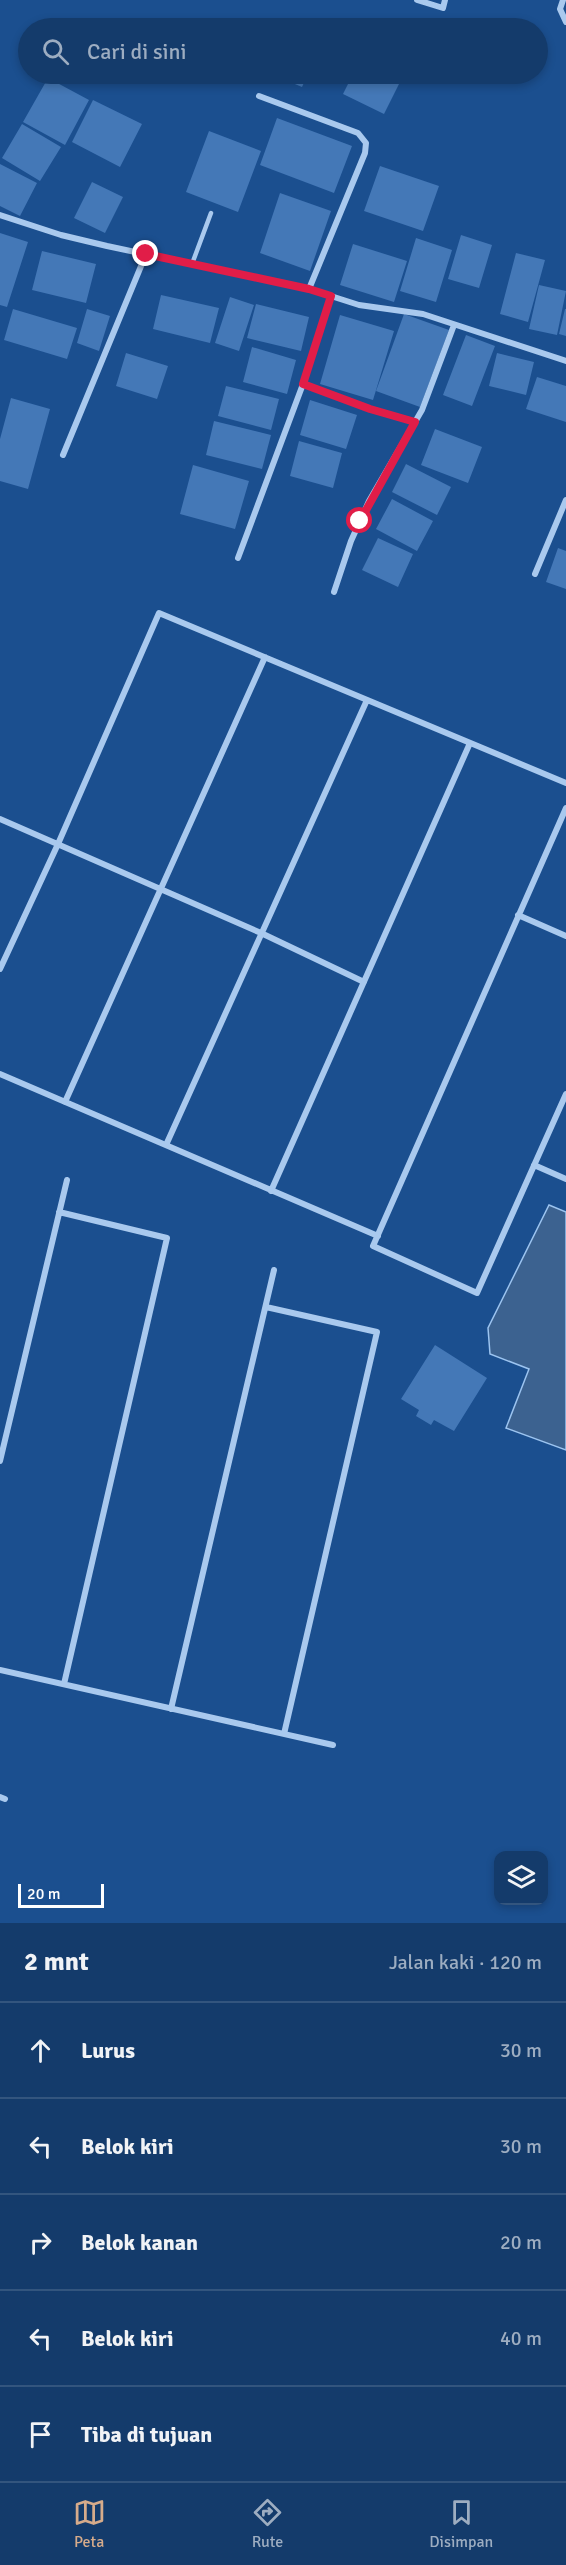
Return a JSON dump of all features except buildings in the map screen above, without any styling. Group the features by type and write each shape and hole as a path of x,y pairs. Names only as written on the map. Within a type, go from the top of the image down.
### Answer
{"street":[{"path":"417,0 443,8 445,0"},
{"path":"562,0 560,9 566,22"},
{"path":"259,96 358,133 366,143 365,153 309,289"},
{"path":"0,215 61,235 309,289 359,305 423,314 566,361"},
{"path":"63,455 146,254"},
{"path":"238,558 303,384 331,296"},
{"path":"334,592 351,541 369,501 415,422 432,385 454,325"},
{"path":"303,384 370,409 415,422"},
{"path":"534,574 566,500"},
{"path":"0,969 58,844 159,613 566,783"},
{"path":"65,1102 265,657"},
{"path":"166,1145 367,700"},
{"path":"271,1191 470,743"},
{"path":"566,808 373,1246 477,1293 566,1094"},
{"path":"0,819 261,933 364,982"},
{"path":"518,915 566,936"},
{"path":"0,1074 378,1236"},
{"path":"534,1165 566,1179"},
{"path":"0,1461 67,1180"},
{"path":"59,1212 167,1238 64,1684"},
{"path":"171,1708 274,1270"},
{"path":"266,1306 376,1332 284,1734"},
{"path":"0,1670 333,1744"}],"lane":[{"path":"192,264 211,213"}],"water":[{"path":"549,1205 566,1212 566,1450 506,1428 529,1369 490,1354 488,1328"}],"route":[{"path":"146,254 309,289 331,296 303,384 370,409 415,422 369,501 360,521"}]}
